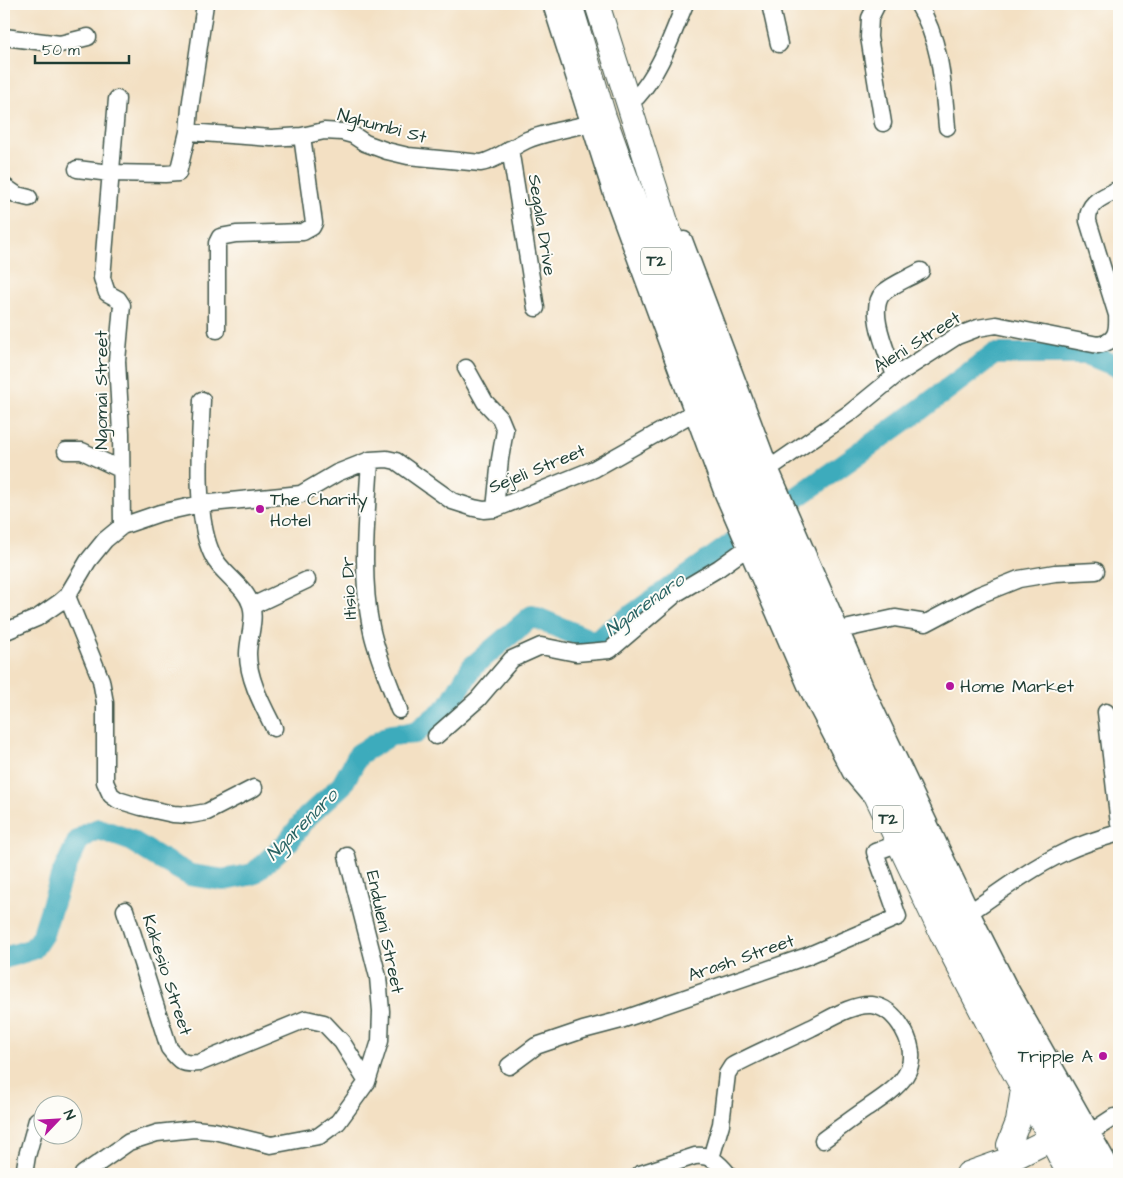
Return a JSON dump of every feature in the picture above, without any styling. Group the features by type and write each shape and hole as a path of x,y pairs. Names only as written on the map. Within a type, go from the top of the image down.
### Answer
{"highway":[{"name":"T2","path":"570,4 607,126 706,401 759,512"},
{"name":"T2","path":"597,4 699,326 724,395 767,543 848,736 941,932 1023,1089 1111,1173"},
{"name":"T2","path":"767,543 965,916 1065,1131 1068,1174"},
{"path":"1011,1151 1023,1089"},
{"path":"972,1172 989,1168 1011,1151 1065,1131"},
{"path":"1011,1151 1068,1174"}],"street":[{"path":"77,169 175,175 178,173 188,132 205,4"},
{"path":"551,4 612,194 723,494 840,630 965,916 1008,985 1065,1131 1114,1117 1119,1118"},
{"path":"608,4 687,250 770,468 767,543"},
{"path":"637,97 659,67 684,4"},
{"path":"770,4 779,44"},
{"path":"918,4 929,24 940,60 947,126"},
{"path":"874,11 871,50 883,123"},
{"path":"4,37 60,44 88,37"},
{"path":"110,172 117,99"},
{"name":"Nghumbi St","path":"188,132 271,138 302,136 324,131 342,132 353,135 365,143 387,151 423,158 481,163 489,161 532,138 589,124"},
{"path":"217,330 217,243 220,238 236,234 303,232 312,227 314,223 302,136"},
{"name":"Segala Drive","path":"510,149 536,308"},
{"name":"Ngomai Street","path":"110,172 102,278 106,292 118,299 122,305 117,361 122,470 122,526"},
{"path":"4,186 17,195 29,198"},
{"name":"Aleni Street","path":"770,468 851,412 895,376 958,336 978,328 996,325 1098,345 1108,344 1118,328 1117,315 1087,214 1093,203 1119,189"},
{"path":"895,376 877,319 879,301 887,290 921,271"},
{"path":"466,368 485,402 497,413 504,424 505,432 495,509"},
{"path":"202,400 201,504 211,552 252,606 248,656 252,677 274,728"},
{"name":"Sejeli Street","path":"4,632 37,618 67,596 88,561 105,540 122,526 160,513 201,504 301,494 337,473 370,460 387,459 396,461 452,501 464,506 484,510 495,509 594,469 693,413"},
{"path":"66,451 82,451 122,470"},
{"name":"Itisio Dr","path":"370,460 366,548 368,613 371,630 399,710"},
{"path":"436,736 478,699 512,659 541,646 576,653 610,650 677,593 767,543"},
{"path":"840,630 895,618 926,623 979,595 1018,579 1055,573 1096,571"},
{"path":"252,606 308,580"},
{"path":"67,596 101,680 105,703 105,782 111,795 118,800 141,807 173,814 190,815 207,812 254,788"},
{"path":"1106,712 1119,824"},
{"path":"965,916 1022,877 1065,852 1119,833"},
{"name":"Arash Street","path":"509,1066 536,1046 583,1030 621,1020 807,956 898,917 875,852 899,843"},
{"name":"Enduleni Street","path":"83,1174 129,1142 157,1133 194,1129 214,1131 271,1145 319,1136 338,1122 367,1082 380,1041 382,1011 378,977 347,856"},
{"name":"Kakesio Street","path":"125,910 169,1048 179,1061 189,1064 199,1063 306,1019 324,1023 342,1042 367,1082"},
{"path":"710,1158 721,1124 727,1074 732,1066 847,1010 870,1005 880,1008 892,1014 906,1035 912,1059 910,1068 904,1080 890,1093 823,1140"},
{"path":"24,1174 32,1138"},
{"path":"640,1174 695,1156 704,1155 722,1167 728,1174"}],"waterway":[{"name":"Ngarenaro","path":"4,958 33,949 43,934 61,877 78,841 89,833 99,829 130,840 190,875 224,880 253,874 288,842 307,817 342,785 359,754 391,735 415,733 448,707 472,667 532,616 594,642 921,409 994,354 1087,354 1119,367"}],"place":[{"name":"The Charity Hotel","path":"260,509"},
{"name":"Home Market","path":"950,686"},
{"name":"Tripple A","path":"1103,1056"}]}
